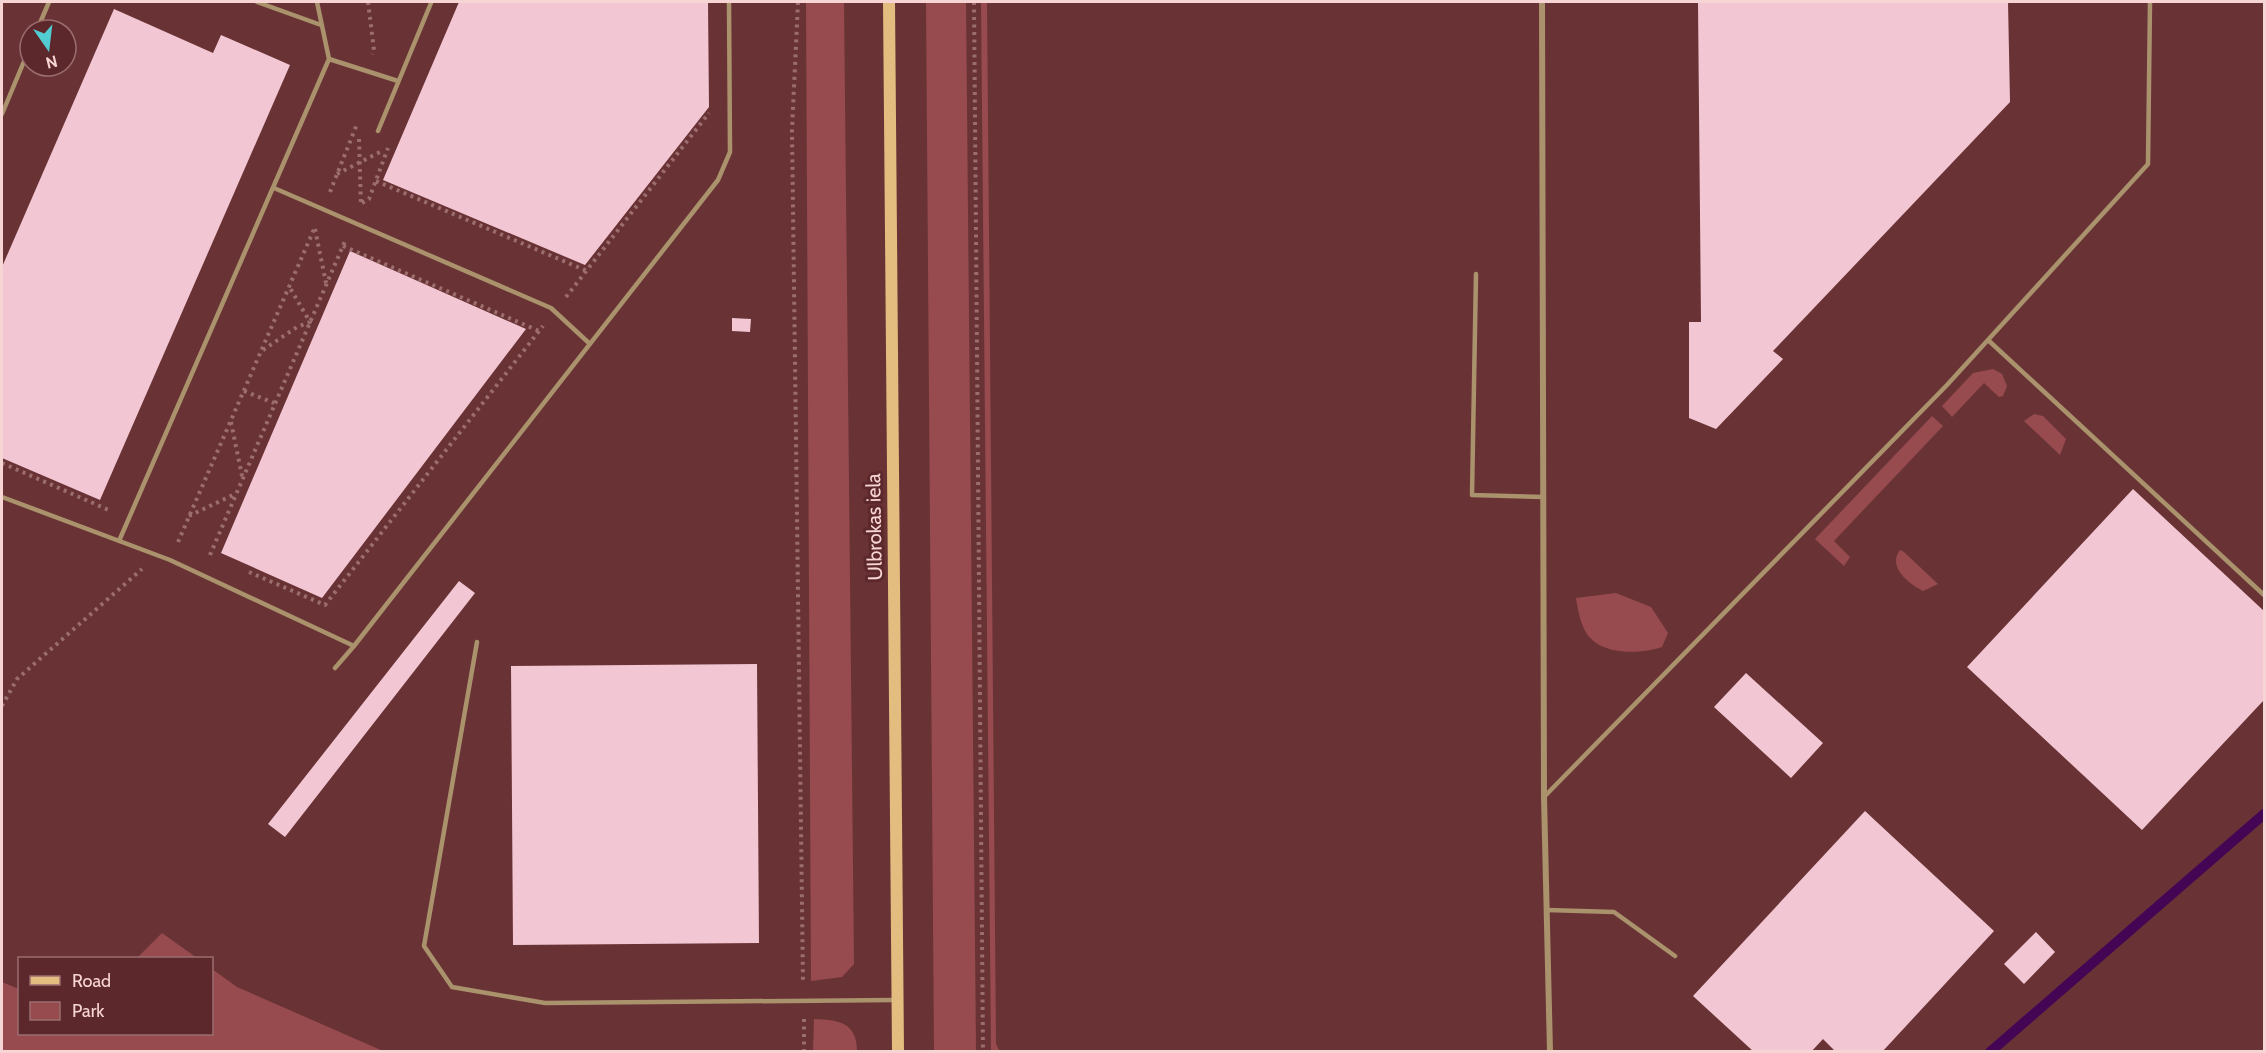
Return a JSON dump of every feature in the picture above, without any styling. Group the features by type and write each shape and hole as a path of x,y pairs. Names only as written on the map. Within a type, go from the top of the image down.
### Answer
{"main road":[{"name":"Ulbrokas iela","path":"889,2 897,1052"}],"street":[{"path":"1542,2 1544,797 1550,1052"}],"lane":[{"path":"42,18 49,2"},
{"path":"257,2 321,25"},
{"path":"119,541 329,59 317,2"},
{"path":"335,668 718,180 730,152 729,2"},
{"path":"1544,797 1988,340 2148,164 2150,2"},
{"path":"378,131 431,3"},
{"path":"329,59 398,81"},
{"path":"2,114 18,76"},
{"path":"274,188 555,312 590,344"},
{"path":"1476,274 1472,495 1544,497"},
{"path":"1988,340 2265,595"},
{"path":"2,497 170,560 354,646"},
{"path":"477,642 424,946 452,987 545,1003 898,1000"},
{"path":"1547,910 1614,912 1675,956"}],"path":[{"path":"364,70 374,50 368,2"},
{"path":"798,2 792,130 804,1052"},
{"path":"974,2 983,1052"},
{"path":"241,569 325,605 714,107"},
{"path":"170,560 315,228 358,122"},
{"path":"210,555 234,494 362,203 360,141 354,131"},
{"path":"362,203 369,199 391,139 378,131"},
{"path":"337,174 388,148"},
{"path":"376,181 588,271"},
{"path":"315,228 319,238 326,284"},
{"path":"343,246 539,331"},
{"path":"289,287 310,322"},
{"path":"261,351 297,327 310,322"},
{"path":"244,391 274,402"},
{"path":"230,422 242,476"},
{"path":"2,463 129,519"},
{"path":"189,516 234,494"},
{"path":"168,537 189,546"},
{"path":"199,550 220,560"},
{"path":"2,706 17,679 157,556"}],"green space":[{"path":"806,2 844,2 854,964 842,977 811,981"},
{"path":"926,2 966,2 976,1052 934,1051"},
{"path":"981,2 987,2 996,1044 1000,1052 991,1051"},
{"path":"1993,369 2002,374 2007,386 2003,396 1999,397 1984,383 1952,417 1942,406 1973,373"},
{"path":"2034,414 2043,416 2066,439 2060,455 2024,421"},
{"path":"1932,416 1943,426 1834,541 1850,557 1844,566 1815,539"},
{"path":"1900,550 1938,584 1923,591 1906,579 1896,563"},
{"path":"1616,593 1651,607 1668,633 1662,647 1633,652 1612,650 1594,641 1587,634 1581,621 1576,598"},
{"path":"162,933 196,957 138,957"},
{"path":"213,970 237,987 383,1051 2,1051 2,982 18,989 18,1035 213,1035"},
{"path":"814,1019 831,1020 850,1028 854,1034 857,1051 813,1051"}],"building":[{"path":"459,2 708,2 709,107 585,265 383,180"},
{"path":"1698,2 2008,2 2010,102 1773,351 1783,359 1716,429 1689,418 1689,322 1701,322"},
{"path":"114,9 213,53 221,35 290,65 100,500 2,458 2,267"},
{"path":"350,251 526,329 322,598 221,553"},
{"path":"732,318 751,319 750,332 732,331"},
{"path":"2133,489 2264,611 2264,700 2142,830 1967,667"},
{"path":"459,581 475,593 285,837 268,824"},
{"path":"757,664 759,943 513,945 511,666"},
{"path":"1746,673 1823,743 1791,778 1714,707"},
{"path":"1865,811 1994,931 1882,1052 1836,1052 1823,1039 1811,1052 1754,1052 1693,996"},
{"path":"2036,932 2055,952 2024,984 2004,964"}],"waterway":[{"path":"1990,1052 2264,814"}]}
